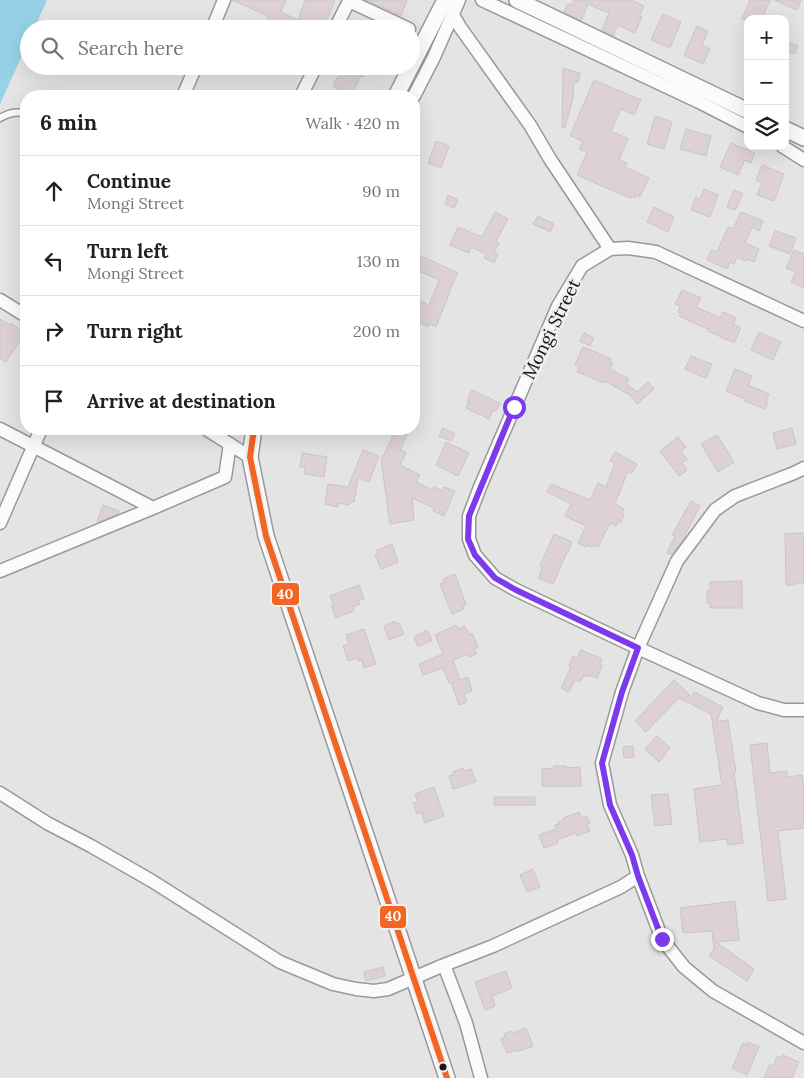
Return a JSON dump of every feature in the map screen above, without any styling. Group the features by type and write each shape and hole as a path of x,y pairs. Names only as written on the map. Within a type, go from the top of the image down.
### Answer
{"street":[{"path":"216,20 224,0"},
{"path":"420,49 445,0"},
{"path":"417,90 434,58 459,0"},
{"path":"482,0 744,125"},
{"path":"517,0 744,109"},
{"path":"340,20 349,1 390,20"},
{"path":"453,15 530,125 550,160 610,249 628,248 656,252 804,320"},
{"path":"420,34 426,37"},
{"path":"186,90 192,75"},
{"path":"304,90 312,75"},
{"path":"399,90 407,75"},
{"path":"789,131 804,138"},
{"path":"788,150 804,160"},
{"name":"Mongi Street","path":"610,249 582,266 558,306 480,487 469,516 468,539 475,555 495,578 516,590 758,703 784,710 804,710"},
{"path":"0,300 20,312"},
{"path":"0,429 153,508"},
{"path":"0,523 38,435"},
{"path":"216,435 250,457"},
{"path":"253,435 250,457 266,536 447,1078"},
{"path":"0,571 225,477 230,444"},
{"path":"804,468 735,496 715,510 677,561 638,648 622,692 602,763 610,805 632,855 662,939 684,967 713,991 804,1042"},
{"path":"0,793 55,827 152,881 280,962 333,984 356,990 374,991 388,989 415,979 621,888 638,876"},
{"path":"444,965 466,1023 481,1078"}],"lane":[{"path":"0,118 12,112 20,112"}],"water":[{"path":"0,0 47,0 38,20 20,20 20,60 0,104"}],"building":[{"path":"232,0 286,0 281,12 298,20 271,20 267,18 268,16"},
{"path":"305,0 335,0 327,20 298,20"},
{"path":"366,0 407,0 401,16"},
{"path":"574,0 631,0 644,6 639,16 642,17 635,33 618,25 613,36 602,30 609,13 588,4 581,21 564,12 568,4 571,5"},
{"path":"750,0 770,0 764,15 744,15 744,19 742,19"},
{"path":"774,0 801,0 797,10"},
{"path":"663,14 681,22 670,48 651,40"},
{"path":"697,26 708,31 702,45 710,49 703,64 684,55"},
{"path":"789,43 798,46 794,54 789,52"},
{"path":"563,68 580,73 578,82 574,82 573,98 565,128 562,127"},
{"path":"338,75 364,75 363,77 361,76 354,90 336,90 337,88 333,86"},
{"path":"594,80 641,100 634,115 621,109 611,131 628,139 619,159 627,163 625,167 649,178 640,197 636,195 635,198 631,196 630,198 577,175 587,152 579,149 583,141 570,136"},
{"path":"655,116 672,122 664,149 647,144"},
{"path":"686,129 711,136 706,156 680,149"},
{"path":"436,141 449,146 441,168 428,163"},
{"path":"731,143 755,153 751,163 745,160 738,175 720,167"},
{"path":"762,165 784,174 774,201 757,195 762,183 756,180"},
{"path":"704,189 718,195 710,217 691,210 696,197 700,199"},
{"path":"734,190 743,194 735,210 727,207"},
{"path":"448,195 458,200 454,208 445,204"},
{"path":"654,207 674,217 668,232 647,222"},
{"path":"495,212 508,219 496,241 499,243 494,252 498,254 494,263 484,258 486,254 471,247 469,253 450,245 458,227 482,237"},
{"path":"741,212 763,221 759,231 752,227 745,243 759,249 754,262 737,257 734,264 730,262 727,269 707,260 711,250 717,252 728,227 733,229"},
{"path":"538,216 554,224 550,232 533,224"},
{"path":"775,231 796,238 790,254 769,246"},
{"path":"794,250 804,254 804,288 791,282 796,272 786,268"},
{"path":"421,256 458,273 436,327 430,324 428,327 420,323 420,301 429,305 439,280 420,271"},
{"path":"682,290 701,298 696,307 720,318 723,312 736,318 733,324 741,328 734,343 679,316 681,313 678,312 680,306 675,304"},
{"path":"0,319 10,325 11,323 20,329 20,341 6,362 0,358"},
{"path":"759,332 781,342 773,360 751,350"},
{"path":"584,333 594,338 590,346 580,341"},
{"path":"583,347 611,359 610,362 613,363 610,369 629,379 626,384 637,392 648,382 654,389 637,404 630,395 605,381 604,383 577,372 579,367 575,365"},
{"path":"691,356 712,364 706,378 685,369"},
{"path":"735,369 752,376 748,385 769,394 765,409 744,401 745,399 726,391"},
{"path":"472,390 500,403 496,411 493,410 489,419 466,408"},
{"path":"443,428 455,434 451,441 439,436"},
{"path":"792,428 796,444 777,449 773,433"},
{"path":"390,435 407,435 400,450 406,453 400,465 420,475 416,482 433,490 434,487 443,491 444,487 455,491 444,516 433,511 434,508 412,498 414,520 390,524 381,460 393,436"},
{"path":"717,435 734,462 718,472 701,444"},
{"path":"678,437 686,447 681,451 687,459 682,463 687,470 679,476 660,451"},
{"path":"446,442 469,453 458,476 436,465"},
{"path":"363,450 379,456 369,482 358,478 354,502 350,502 349,505 339,503 338,507 325,504 328,484 348,487"},
{"path":"615,452 637,464 632,473 628,471 615,504 624,509 622,513 624,514 621,522 619,521 616,526 610,523 598,547 587,545 586,547 578,543 586,526 565,516 571,504 547,492 551,484 590,500 598,483 606,487 615,463 610,461"},
{"path":"302,453 327,457 324,477 304,474 305,467 300,467"},
{"path":"691,501 700,506 686,536 671,555 667,553 675,536 672,535"},
{"path":"103,505 119,511 118,514 97,522"},
{"path":"804,533 804,583 786,585 785,534"},
{"path":"554,534 572,542 553,584 538,578 543,567 540,566"},
{"path":"392,544 398,562 381,569 375,555 378,553 377,550"},
{"path":"455,574 466,605 463,606 464,609 452,614 440,584 444,582 443,579"},
{"path":"742,581 742,608 710,608 710,603 707,603 707,590 710,590 710,582"},
{"path":"359,585 364,599 358,601 360,604 353,607 354,611 336,618 331,606 334,605 330,596"},
{"path":"395,621 396,624 399,623 404,634 389,640 384,626"},
{"path":"456,625 458,629 465,626 469,635 472,633 478,647 474,649 477,654 469,657 468,654 453,660 460,680 468,677 472,691 464,694 467,702 459,705 451,682 449,683 443,668 423,675 419,664 443,654 435,635"},
{"path":"364,629 376,664 364,668 362,660 358,661 357,658 348,661 343,646 349,644 346,635"},
{"path":"427,630 432,640 418,647 414,637"},
{"path":"581,650 602,659 600,664 602,666 597,678 584,675 580,682 575,680 569,692 561,688 571,667 569,666 573,656 577,658"},
{"path":"674,680 692,697 694,692 723,707 716,722 728,720 736,772 734,772 743,843 728,845 727,839 700,842 694,789 722,785 711,714 679,698 646,732 635,721"},
{"path":"657,736 670,748 659,762 645,749"},
{"path":"767,743 770,773 787,771 787,777 802,775 804,790 804,828 778,831 786,899 768,901 750,745"},
{"path":"633,746 634,757 624,758 623,747"},
{"path":"554,766 566,766 566,768 580,767 581,786 542,786 542,769 554,768"},
{"path":"463,768 464,771 471,769 476,782 453,789 449,776"},
{"path":"434,787 444,816 425,823 421,812 417,814 413,803 418,802 415,794"},
{"path":"668,794 672,824 655,826 651,795"},
{"path":"494,797 535,797 535,805 494,805"},
{"path":"579,812 581,818 587,816 590,823 587,824 590,831 577,836 576,833 557,840 558,843 544,848 539,835 556,829 555,825 564,820 563,818"},
{"path":"533,869 540,887 527,892 520,875"},
{"path":"735,901 739,940 716,942 754,969 747,981 709,956 714,949 712,931 683,933 680,908"},
{"path":"383,967 385,976 366,981 364,972"},
{"path":"506,971 512,988 492,996 495,1006 485,1010 475,982"},
{"path":"526,1028 533,1046 517,1052 516,1050 507,1053 501,1039 505,1037 504,1034"},
{"path":"748,1042 759,1047 747,1075 732,1068 743,1043 747,1045"},
{"path":"783,1055 799,1062 792,1078 764,1078 770,1064 773,1066 777,1056 781,1058"}],"transit line":[{"name":"40","path":"253,435 250,457 266,536 447,1078"}],"route":[{"path":"514,407 469,516 468,539 475,555 495,578 516,590 638,648 622,692 602,763 610,805 632,855 662,939"}]}
